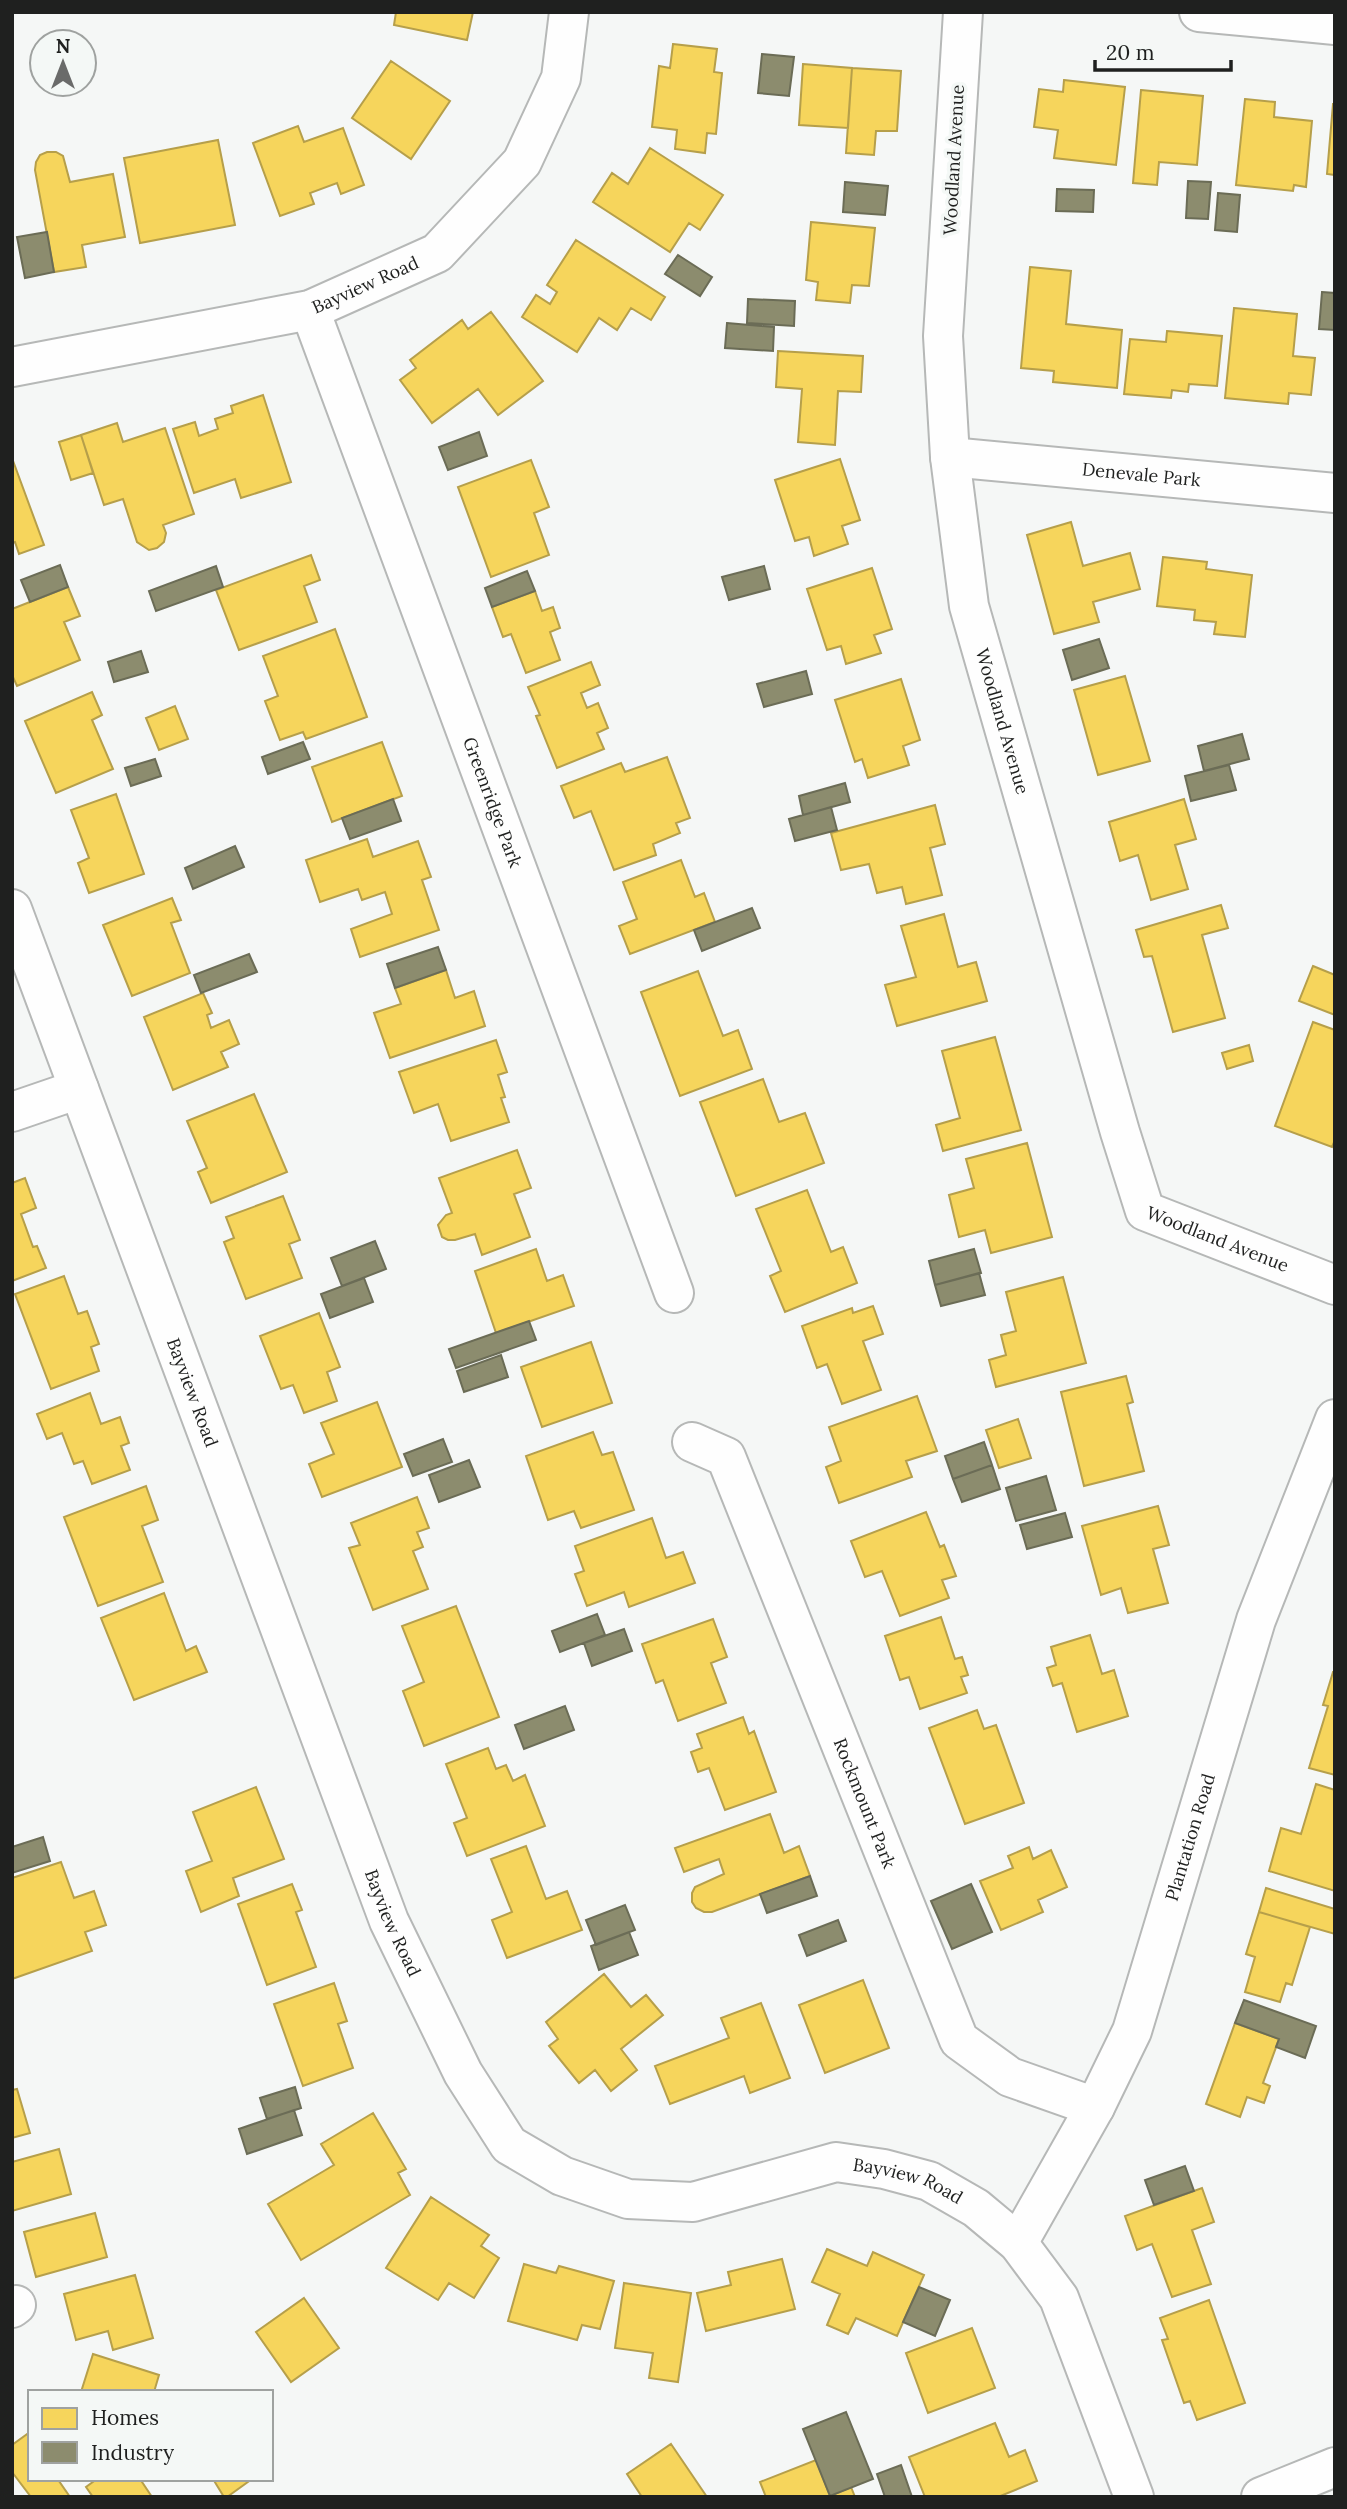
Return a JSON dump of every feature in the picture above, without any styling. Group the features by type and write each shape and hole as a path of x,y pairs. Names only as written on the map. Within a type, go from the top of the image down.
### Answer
{"street":[{"name":"Bayview Road","path":"12,367 310,310 437,253 522,162 561,78 569,12"},
{"name":"Woodland Avenue","path":"962,12 943,336 950,457 969,606 1120,1132 1144,1211 1335,1285"},
{"path":"1199,12 1335,25"},
{"name":"Greenridge Park","path":"310,310 674,1293"},
{"name":"Denevale Park","path":"950,457 1335,493"},
{"name":"Bayview Road","path":"12,909 388,1921 463,2073 509,2145 562,2176 628,2199 693,2202 836,2162 884,2169 929,2181 976,2208 1018,2243 1059,2298 1134,2497"},
{"path":"12,1112 79,1089"},
{"name":"Plantation Road","path":"1018,2243 1095,2108 1132,2031 1255,1620 1335,1419"},
{"name":"Rockmount Park","path":"692,1443 726,1457 959,2040 1010,2077 1095,2108"},
{"path":"1261,2497 1333,2473"}],"building: Homes":[{"path":"396,12 473,12 467,40 394,25"},
{"path":"673,44 717,49 714,72 722,73 716,134 707,133 705,153 675,149 677,130 652,127 659,66 670,68"},
{"path":"391,61 450,101 411,159 352,118"},
{"path":"803,64 852,68 848,128 799,125"},
{"path":"852,68 901,71 897,131 876,131 874,155 846,153"},
{"path":"1064,80 1125,87 1116,165 1054,158 1058,130 1034,127 1039,89 1063,92"},
{"path":"1141,90 1203,96 1197,165 1159,162 1157,185 1133,183"},
{"path":"1245,99 1275,102 1274,117 1312,121 1306,187 1294,185 1293,191 1236,185"},
{"path":"1335,104 1335,175 1327,174"},
{"path":"298,126 304,142 343,128 364,185 341,194 337,183 310,193 314,204 280,216 253,143"},
{"path":"218,140 235,225 140,243 124,158"},
{"path":"650,148 723,195 700,230 689,223 670,252 593,202 612,173 628,184"},
{"path":"56,152 63,156 70,182 113,174 125,237 82,245 86,267 54,272 35,170 40,155"},
{"path":"811,222 875,228 869,286 852,285 850,303 816,300 818,282 806,280"},
{"path":"576,240 665,297 651,320 631,308 617,330 599,318 577,352 522,317 536,295 550,304 557,292 547,285"},
{"path":"1030,267 1071,271 1066,324 1122,330 1117,388 1053,382 1054,371 1021,368"},
{"path":"1234,308 1297,314 1293,356 1315,358 1311,395 1289,393 1288,404 1225,398"},
{"path":"491,312 543,381 498,415 478,389 432,423 400,380 416,368 410,360 462,320 468,329"},
{"path":"1167,331 1222,336 1217,386 1189,384 1188,392 1172,390 1171,398 1124,394 1130,339 1166,342"},
{"path":"778,351 863,356 861,392 838,391 835,445 798,442 802,389 776,387"},
{"path":"263,395 291,482 241,498 235,479 194,493 173,429 195,422 199,436 218,429 215,419 233,413 231,406"},
{"path":"117,423 123,442 165,428 194,514 163,525 166,533 164,542 157,548 149,550 137,542 123,499 104,505 81,435"},
{"path":"81,435 93,473 71,480 59,442"},
{"path":"12,458 44,545 19,554 15,542 12,543"},
{"path":"840,459 860,520 842,526 848,544 814,556 809,537 795,541 775,480"},
{"path":"531,460 549,507 534,513 549,555 491,577 458,487"},
{"path":"1071,522 1083,566 1130,553 1140,589 1093,602 1099,622 1054,634 1027,535"},
{"path":"311,555 320,580 304,586 317,622 239,650 216,590"},
{"path":"1163,557 1207,562 1206,569 1252,575 1245,637 1214,634 1216,622 1194,620 1195,610 1157,606"},
{"path":"872,568 892,629 874,635 881,653 846,664 841,646 827,650 807,589"},
{"path":"68,587 80,616 64,622 80,660 17,686 12,675 12,609"},
{"path":"535,591 542,611 553,607 560,628 550,632 560,660 526,673 511,634 503,637 492,607"},
{"path":"335,629 367,717 306,739 303,732 280,740 265,701 278,696 263,656"},
{"path":"591,662 600,685 581,693 587,708 598,703 608,728 597,733 604,749 557,768 536,716 540,715 528,687"},
{"path":"1125,676 1150,761 1098,775 1074,690"},
{"path":"901,679 920,740 903,746 909,765 868,778 862,759 855,762 835,700"},
{"path":"92,692 102,715 92,720 113,769 56,793 25,721"},
{"path":"175,706 188,739 159,750 146,718"},
{"path":"382,742 402,796 332,822 312,767"},
{"path":"667,757 690,818 676,823 680,833 653,844 656,855 614,870 591,811 574,818 561,786 621,763 625,772"},
{"path":"116,794 144,874 89,893 78,863 89,858 71,810"},
{"path":"1184,799 1196,839 1175,845 1188,889 1151,900 1138,855 1120,861 1109,822"},
{"path":"935,805 945,844 930,848 942,895 906,904 902,887 877,893 869,864 841,870 831,833"},
{"path":"367,839 373,857 418,841 431,877 422,880 439,930 360,957 351,929 392,914 385,892 362,900 358,889 320,902 306,860"},
{"path":"681,860 695,897 704,893 715,922 630,954 619,926 637,919 623,882"},
{"path":"172,898 181,920 171,923 190,973 132,996 103,925"},
{"path":"1221,905 1228,928 1202,935 1225,1018 1173,1032 1152,956 1144,957 1136,930"},
{"path":"944,914 958,967 976,962 987,1001 897,1026 885,985 916,977 901,926"},
{"path":"1313,966 1335,975 1335,1015 1299,1001"},
{"path":"446,970 455,998 474,991 485,1026 390,1058 374,1013 401,1004 395,988"},
{"path":"698,971 723,1036 738,1030 752,1069 680,1096 641,992"},
{"path":"203,993 212,1013 207,1015 211,1028 229,1020 239,1044 221,1052 228,1067 173,1090 144,1017"},
{"path":"1313,1022 1335,1030 1335,1140 1332,1147 1275,1126"},
{"path":"995,1037 1021,1130 943,1151 936,1125 960,1118 942,1051"},
{"path":"496,1040 507,1072 498,1075 505,1097 501,1098 509,1122 451,1141 438,1104 414,1113 399,1072"},
{"path":"1249,1045 1253,1061 1227,1069 1222,1053"},
{"path":"763,1079 779,1122 805,1113 824,1163 736,1196 700,1102"},
{"path":"254,1094 287,1172 211,1203 198,1172 207,1168 187,1121"},
{"path":"1027,1143 1052,1237 991,1253 985,1230 959,1237 949,1195 974,1188 966,1159"},
{"path":"517,1150 531,1188 514,1194 530,1237 482,1255 475,1234 455,1240 442,1237 438,1225 446,1215 452,1213 439,1178"},
{"path":"25,1178 36,1208 21,1214 33,1247 37,1246 46,1268 12,1281 12,1183"},
{"path":"807,1190 831,1252 843,1247 857,1283 785,1312 770,1276 781,1271 756,1209"},
{"path":"283,1196 300,1240 289,1244 302,1278 246,1299 224,1242 234,1238 226,1217"},
{"path":"536,1249 547,1281 563,1275 574,1306 496,1333 475,1271"},
{"path":"64,1276 78,1314 87,1311 99,1344 91,1347 99,1371 51,1389 15,1294"},
{"path":"1063,1277 1086,1363 996,1387 989,1360 1006,1355 1001,1335 1016,1331 1006,1292"},
{"path":"873,1306 883,1334 863,1341 881,1390 842,1404 827,1364 817,1368 802,1326 852,1308 853,1313"},
{"path":"319,1313 340,1367 327,1372 337,1401 304,1413 293,1385 281,1389 260,1336"},
{"path":"591,1342 612,1403 542,1427 521,1367"},
{"path":"1126,1376 1133,1402 1127,1404 1144,1471 1084,1486 1061,1392"},
{"path":"90,1393 101,1424 120,1417 129,1443 121,1446 130,1470 92,1484 83,1461 74,1464 62,1433 47,1439 37,1414"},
{"path":"917,1396 937,1451 906,1461 912,1477 839,1503 826,1467 841,1461 829,1427"},
{"path":"377,1402 402,1467 322,1497 309,1464 334,1454 321,1423"},
{"path":"1018,1419 1031,1458 999,1468 986,1430"},
{"path":"593,1432 602,1455 613,1452 634,1510 581,1528 574,1511 548,1520 526,1456"},
{"path":"146,1486 158,1520 142,1526 163,1582 98,1606 64,1517"},
{"path":"417,1497 429,1528 417,1532 423,1547 413,1551 428,1589 373,1610 349,1548 360,1545 351,1523"},
{"path":"1158,1506 1169,1545 1153,1549 1168,1603 1128,1613 1121,1588 1101,1595 1082,1526"},
{"path":"926,1512 940,1547 944,1545 956,1576 942,1580 949,1598 900,1616 882,1571 865,1577 851,1541"},
{"path":"652,1518 666,1558 683,1552 695,1583 629,1607 624,1592 587,1606 575,1574 584,1571 575,1546"},
{"path":"164,1593 186,1651 196,1646 207,1672 134,1700 101,1618"},
{"path":"456,1606 499,1717 424,1746 403,1691 424,1682 402,1626"},
{"path":"941,1617 955,1659 962,1657 968,1675 961,1677 967,1693 920,1709 909,1677 900,1680 885,1636"},
{"path":"713,1619 727,1657 711,1663 726,1703 678,1721 663,1680 656,1683 642,1644"},
{"path":"1090,1635 1102,1674 1114,1670 1128,1716 1077,1732 1062,1683 1053,1686 1047,1668 1056,1665 1051,1647"},
{"path":"1333,1672 1335,1775 1309,1768 1328,1706 1323,1705"},
{"path":"977,1710 984,1729 996,1725 1024,1803 965,1824 929,1728"},
{"path":"743,1717 749,1734 754,1731 776,1792 725,1810 709,1768 698,1772 691,1752 702,1748 697,1734"},
{"path":"488,1748 496,1769 506,1765 513,1781 525,1775 545,1826 467,1856 454,1823 467,1818 446,1764"},
{"path":"1316,1784 1335,1790 1335,1891 1269,1871 1281,1828 1301,1834"},
{"path":"256,1787 284,1859 233,1878 239,1896 201,1912 186,1871 212,1861 193,1812"},
{"path":"770,1814 784,1853 799,1846 810,1876 712,1912 696,1908 692,1902 695,1887 724,1874 719,1859 684,1872 675,1848"},
{"path":"526,1846 546,1899 567,1891 582,1930 507,1958 492,1920 512,1912 491,1859"},
{"path":"1029,1847 1033,1859 1051,1850 1067,1887 1038,1900 1043,1912 1001,1930 980,1881 1013,1868 1008,1856"},
{"path":"61,1862 74,1898 94,1891 106,1925 85,1932 92,1951 12,1979 12,1878"},
{"path":"292,1884 302,1910 296,1912 316,1967 267,1985 238,1904"},
{"path":"1266,1888 1335,1909 1335,1934 1259,1912"},
{"path":"1259,1912 1310,1927 1292,1985 1286,1983 1280,2002 1245,1992 1255,1957 1246,1954"},
{"path":"604,1974 631,2007 646,1995 663,2015 621,2049 637,2070 611,2091 595,2070 579,2083 549,2046 558,2039 546,2022"},
{"path":"863,1980 889,2048 825,2073 799,2005"},
{"path":"334,1983 347,2021 338,2024 353,2068 303,2086 274,2004"},
{"path":"761,2003 790,2078 750,2093 744,2076 670,2104 655,2066 729,2038 721,2018"},
{"path":"1235,2023 1279,2039 1263,2083 1270,2086 1264,2103 1247,2097 1240,2117 1206,2104"},
{"path":"17,2089 30,2133 12,2138 12,2090"},
{"path":"373,2113 406,2169 398,2173 410,2195 301,2260 268,2204 334,2165 321,2144"},
{"path":"59,2149 71,2194 12,2211 12,2162"},
{"path":"1202,2188 1214,2222 1192,2230 1211,2284 1172,2297 1152,2244 1137,2250 1125,2216"},
{"path":"431,2197 489,2235 481,2246 499,2258 474,2298 449,2283 438,2300 386,2268"},
{"path":"95,2213 107,2257 36,2277 24,2232"},
{"path":"827,2249 867,2266 873,2252 924,2275 897,2336 856,2318 848,2334 827,2325 840,2294 812,2282"},
{"path":"782,2259 795,2309 706,2331 697,2293 731,2285 728,2272"},
{"path":"524,2264 556,2273 559,2266 614,2281 600,2329 582,2325 577,2340 508,2321"},
{"path":"135,2275 153,2338 113,2350 108,2331 76,2340 64,2294"},
{"path":"624,2283 691,2293 678,2382 649,2378 653,2353 615,2348"},
{"path":"304,2298 339,2348 291,2382 256,2332"},
{"path":"1209,2300 1245,2403 1197,2420 1190,2401 1184,2403 1162,2340 1168,2339 1160,2318"},
{"path":"972,2328 995,2388 928,2413 906,2353"},
{"path":"93,2354 159,2375 155,2390 82,2390"},
{"path":"995,2423 1009,2457 1025,2450 1037,2481 998,2497 925,2497 909,2457"},
{"path":"28,2433 28,2481 59,2481 70,2497 31,2497 12,2472 12,2445"},
{"path":"671,2444 707,2497 642,2497 627,2474"},
{"path":"816,2460 830,2496 851,2487 855,2497 766,2497 760,2482"},
{"path":"94,2481 141,2481 152,2497 93,2497 86,2487"},
{"path":"214,2481 249,2481 227,2497 224,2497"}],"building: Industry":[{"path":"762,54 794,57 789,96 758,93"},
{"path":"1188,181 1211,182 1208,219 1186,218"},
{"path":"845,182 888,186 885,215 843,212"},
{"path":"1057,189 1094,190 1093,212 1056,211"},
{"path":"1218,193 1240,195 1237,232 1215,230"},
{"path":"47,232 54,272 25,278 17,237"},
{"path":"678,255 712,277 700,296 665,274"},
{"path":"1322,292 1335,293 1335,330 1319,329"},
{"path":"748,299 795,301 794,326 747,323"},
{"path":"727,323 774,327 773,351 725,348"},
{"path":"479,432 487,456 448,470 439,447"},
{"path":"60,565 68,587 30,602 21,580"},
{"path":"216,566 223,587 156,611 149,591"},
{"path":"764,566 770,589 729,600 722,577"},
{"path":"527,571 535,591 492,607 485,588"},
{"path":"1099,639 1109,668 1072,680 1063,650"},
{"path":"141,651 148,672 114,682 108,662"},
{"path":"806,671 812,694 764,707 757,684"},
{"path":"1242,734 1249,759 1204,771 1198,746"},
{"path":"303,742 310,759 268,774 262,757"},
{"path":"155,759 161,776 131,786 125,768"},
{"path":"1229,765 1236,790 1191,801 1185,776"},
{"path":"845,783 850,802 803,815 799,796"},
{"path":"393,799 401,821 350,839 342,818"},
{"path":"831,807 837,830 795,841 789,819"},
{"path":"235,846 244,867 193,889 185,868"},
{"path":"752,908 760,928 702,951 694,930"},
{"path":"438,947 446,970 395,988 387,964"},
{"path":"249,954 257,972 201,993 194,975"},
{"path":"375,1241 386,1269 342,1286 331,1258"},
{"path":"974,1249 981,1273 935,1285 929,1261"},
{"path":"979,1273 985,1295 941,1306 935,1285"},
{"path":"364,1278 373,1302 330,1318 321,1294"},
{"path":"529,1321 536,1340 456,1368 449,1349"},
{"path":"501,1355 508,1377 464,1392 457,1371"},
{"path":"443,1439 452,1462 413,1476 404,1454"},
{"path":"984,1442 992,1465 953,1479 945,1456"},
{"path":"469,1460 480,1487 439,1502 429,1475"},
{"path":"992,1465 1000,1489 962,1502 953,1479"},
{"path":"1046,1476 1056,1510 1016,1521 1006,1488"},
{"path":"1065,1513 1072,1537 1027,1549 1020,1525"},
{"path":"597,1614 605,1635 560,1652 552,1631"},
{"path":"624,1629 632,1651 592,1666 584,1643"},
{"path":"565,1706 574,1730 524,1749 515,1725"},
{"path":"43,1837 50,1861 12,1873 12,1847"},
{"path":"810,1876 817,1896 767,1913 760,1894"},
{"path":"971,1884 992,1932 952,1949 931,1901"},
{"path":"625,1905 635,1930 596,1945 586,1920"},
{"path":"838,1920 846,1941 807,1956 799,1935"},
{"path":"629,1932 638,1955 599,1970 591,1946"},
{"path":"1244,2000 1316,2026 1305,2058 1276,2047 1279,2039 1235,2023"},
{"path":"295,2087 301,2108 267,2119 260,2098"},
{"path":"294,2110 302,2135 247,2154 239,2129"},
{"path":"1185,2166 1194,2191 1154,2205 1145,2180"},
{"path":"919,2287 950,2300 935,2336 903,2322"},
{"path":"846,2412 873,2479 830,2496 803,2429"},
{"path":"901,2465 912,2497 885,2497 877,2474"}]}
